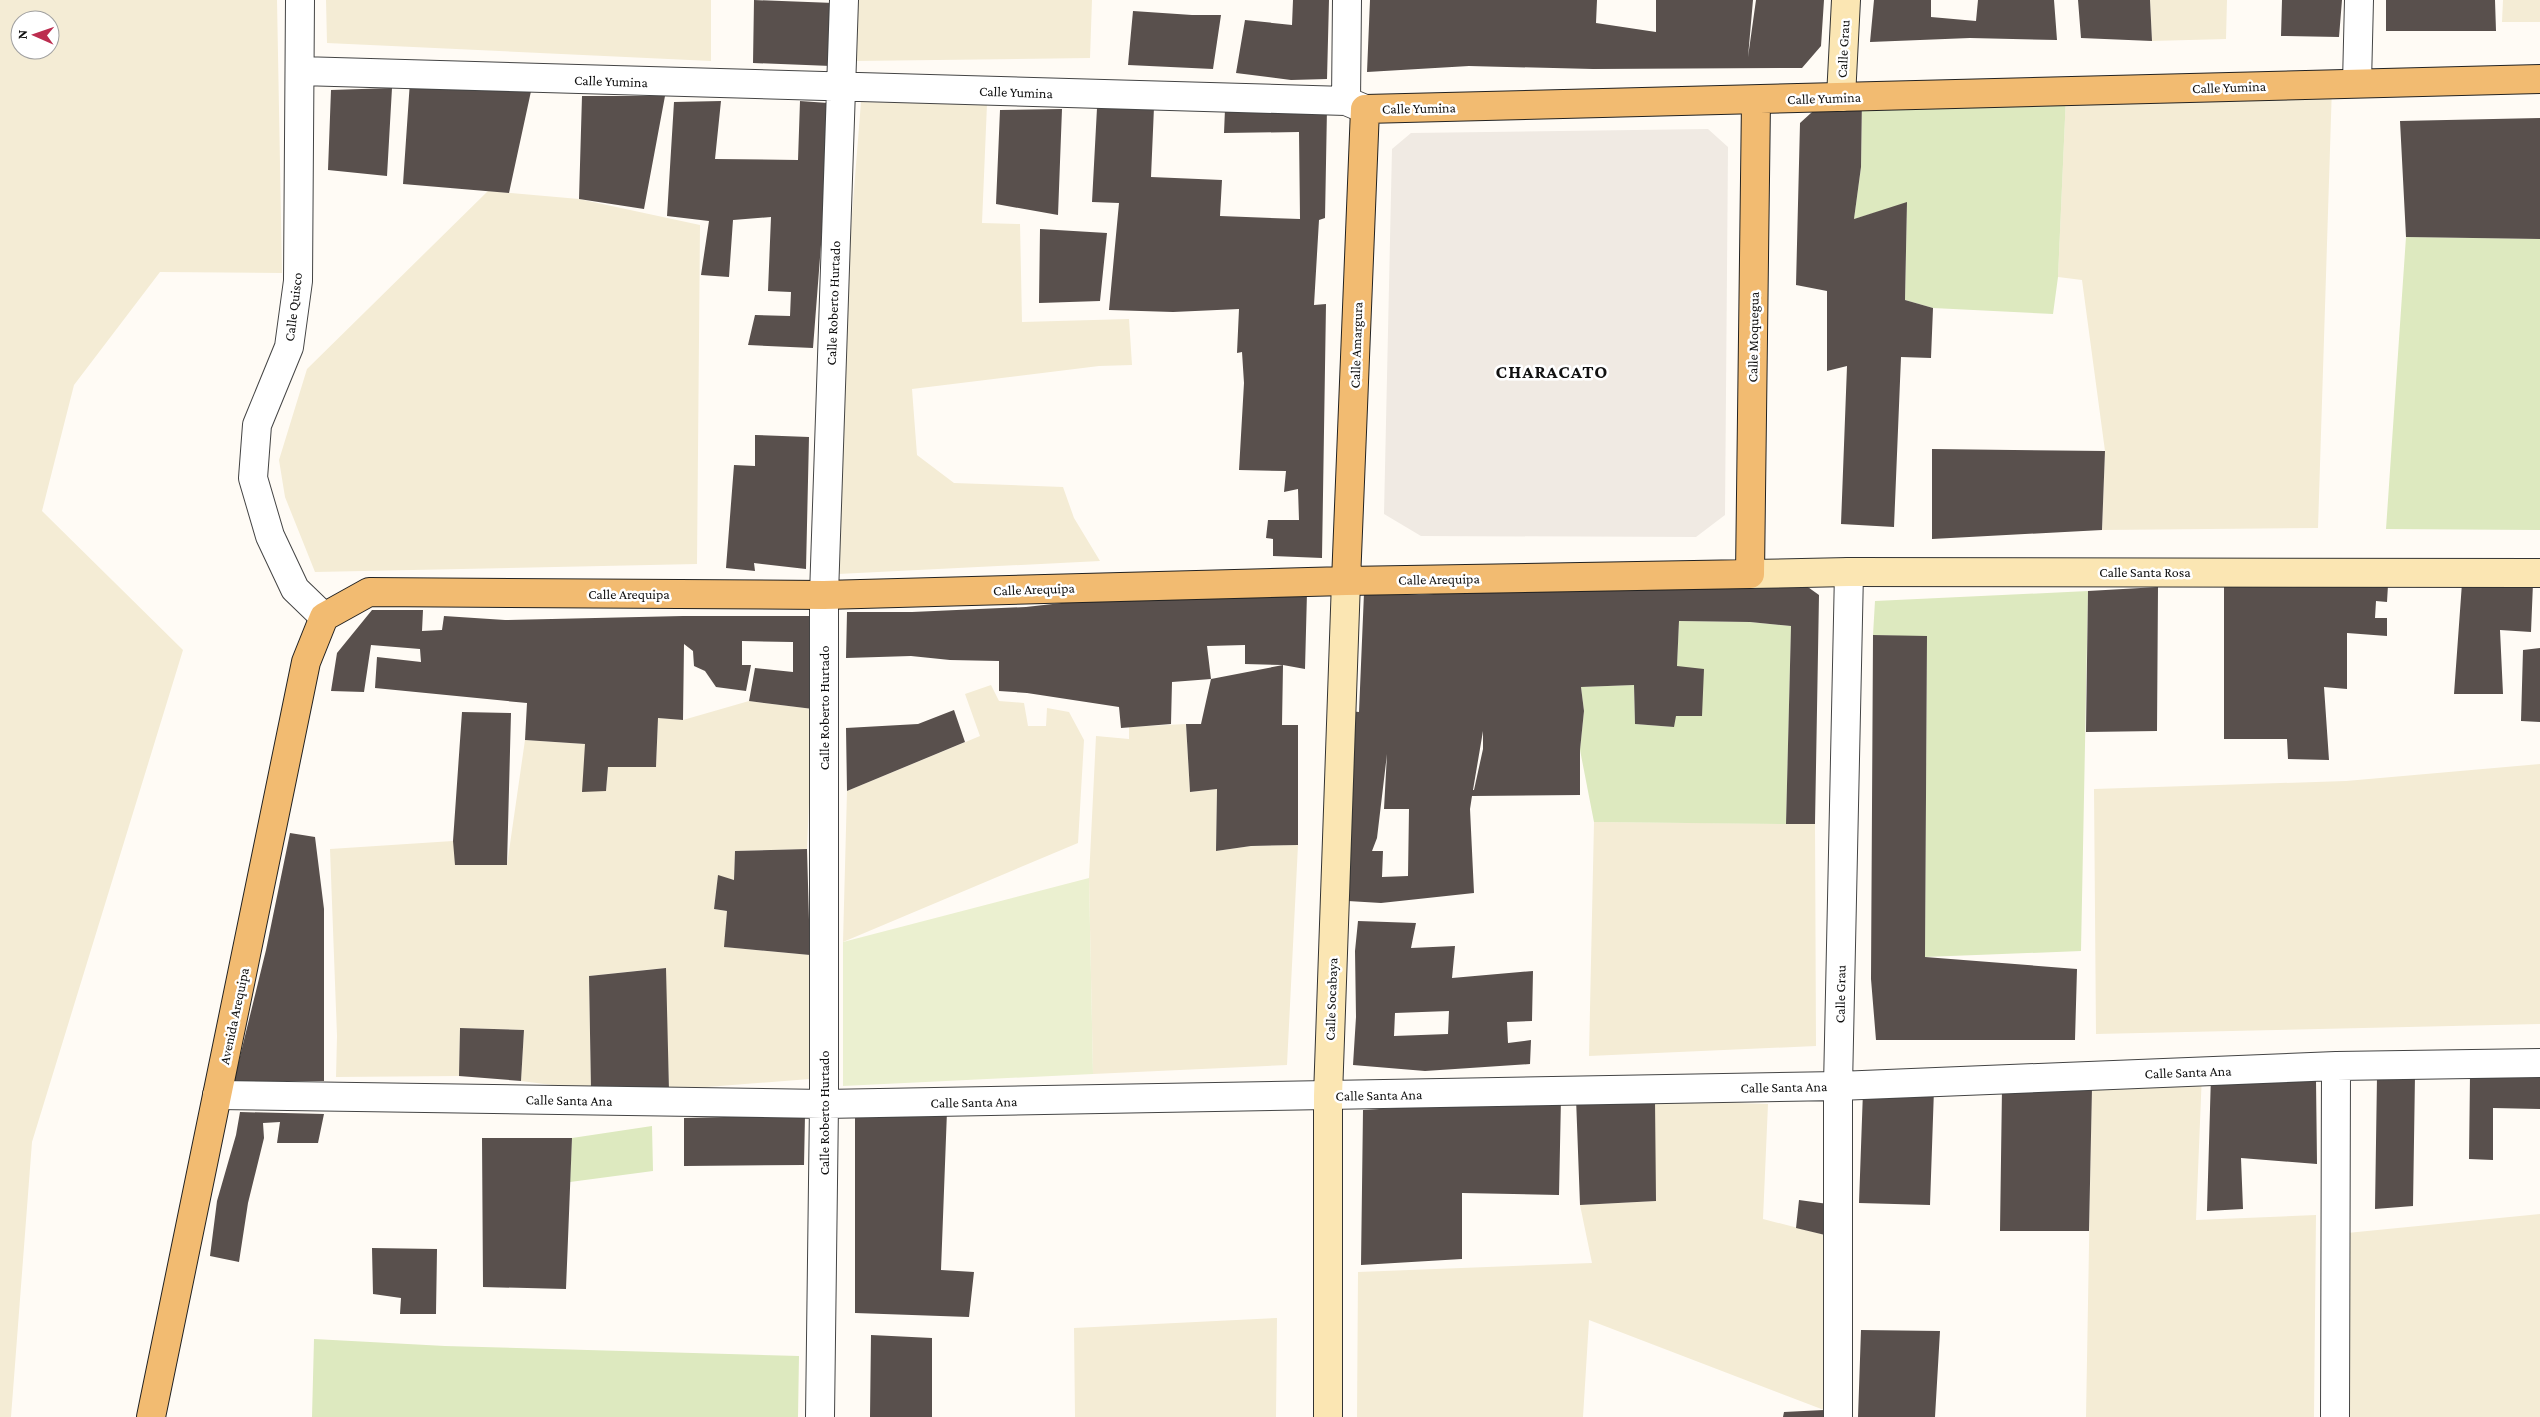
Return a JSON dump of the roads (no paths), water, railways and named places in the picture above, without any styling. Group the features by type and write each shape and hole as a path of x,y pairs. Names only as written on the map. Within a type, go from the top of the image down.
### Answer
{"main road":[{"name":"Calle Yumina","path":"1356,105 1756,100 2540,79"},
{"name":"Calle Moquegua","path":"1750,574 1756,100"},
{"name":"Calle Amargura","path":"1346,581 1356,105"},
{"name":"Calle Arequipa","path":"324,617 369,592 824,595 1346,581 1750,574"},
{"name":"Avenida Arequipa","path":"151,1417 306,662 324,617"}],"street":[{"name":"Calle Quisco","path":"300,0 298,281 289,347 256,425 253,478 270,536 295,589 324,617"},
{"name":"Calle Roberto Hurtado","path":"820,1417 824,1104 824,595 844,0"},
{"name":"Calle Amargura","path":"1347,0 1356,105"},
{"name":"Calle Grau","path":"1841,97 1846,0"},
{"path":"2357,83 2359,0"},
{"name":"Calle Yumina","path":"300,71 1356,105"},
{"name":"Calle Grau","path":"1838,1417 1838,1086 1849,572"},
{"name":"Calle Santa Rosa","path":"1750,574 1849,572 2540,573"},
{"name":"Calle Socabaya","path":"1328,1417 1328,1096 1346,581"},
{"name":"Calle Santa Ana","path":"217,1095 824,1104 1838,1086 2336,1066 2540,1063"},
{"path":"2335,1417 2336,1066"}],"district":[{"name":"CHARACATO","path":"1552,371"}]}
